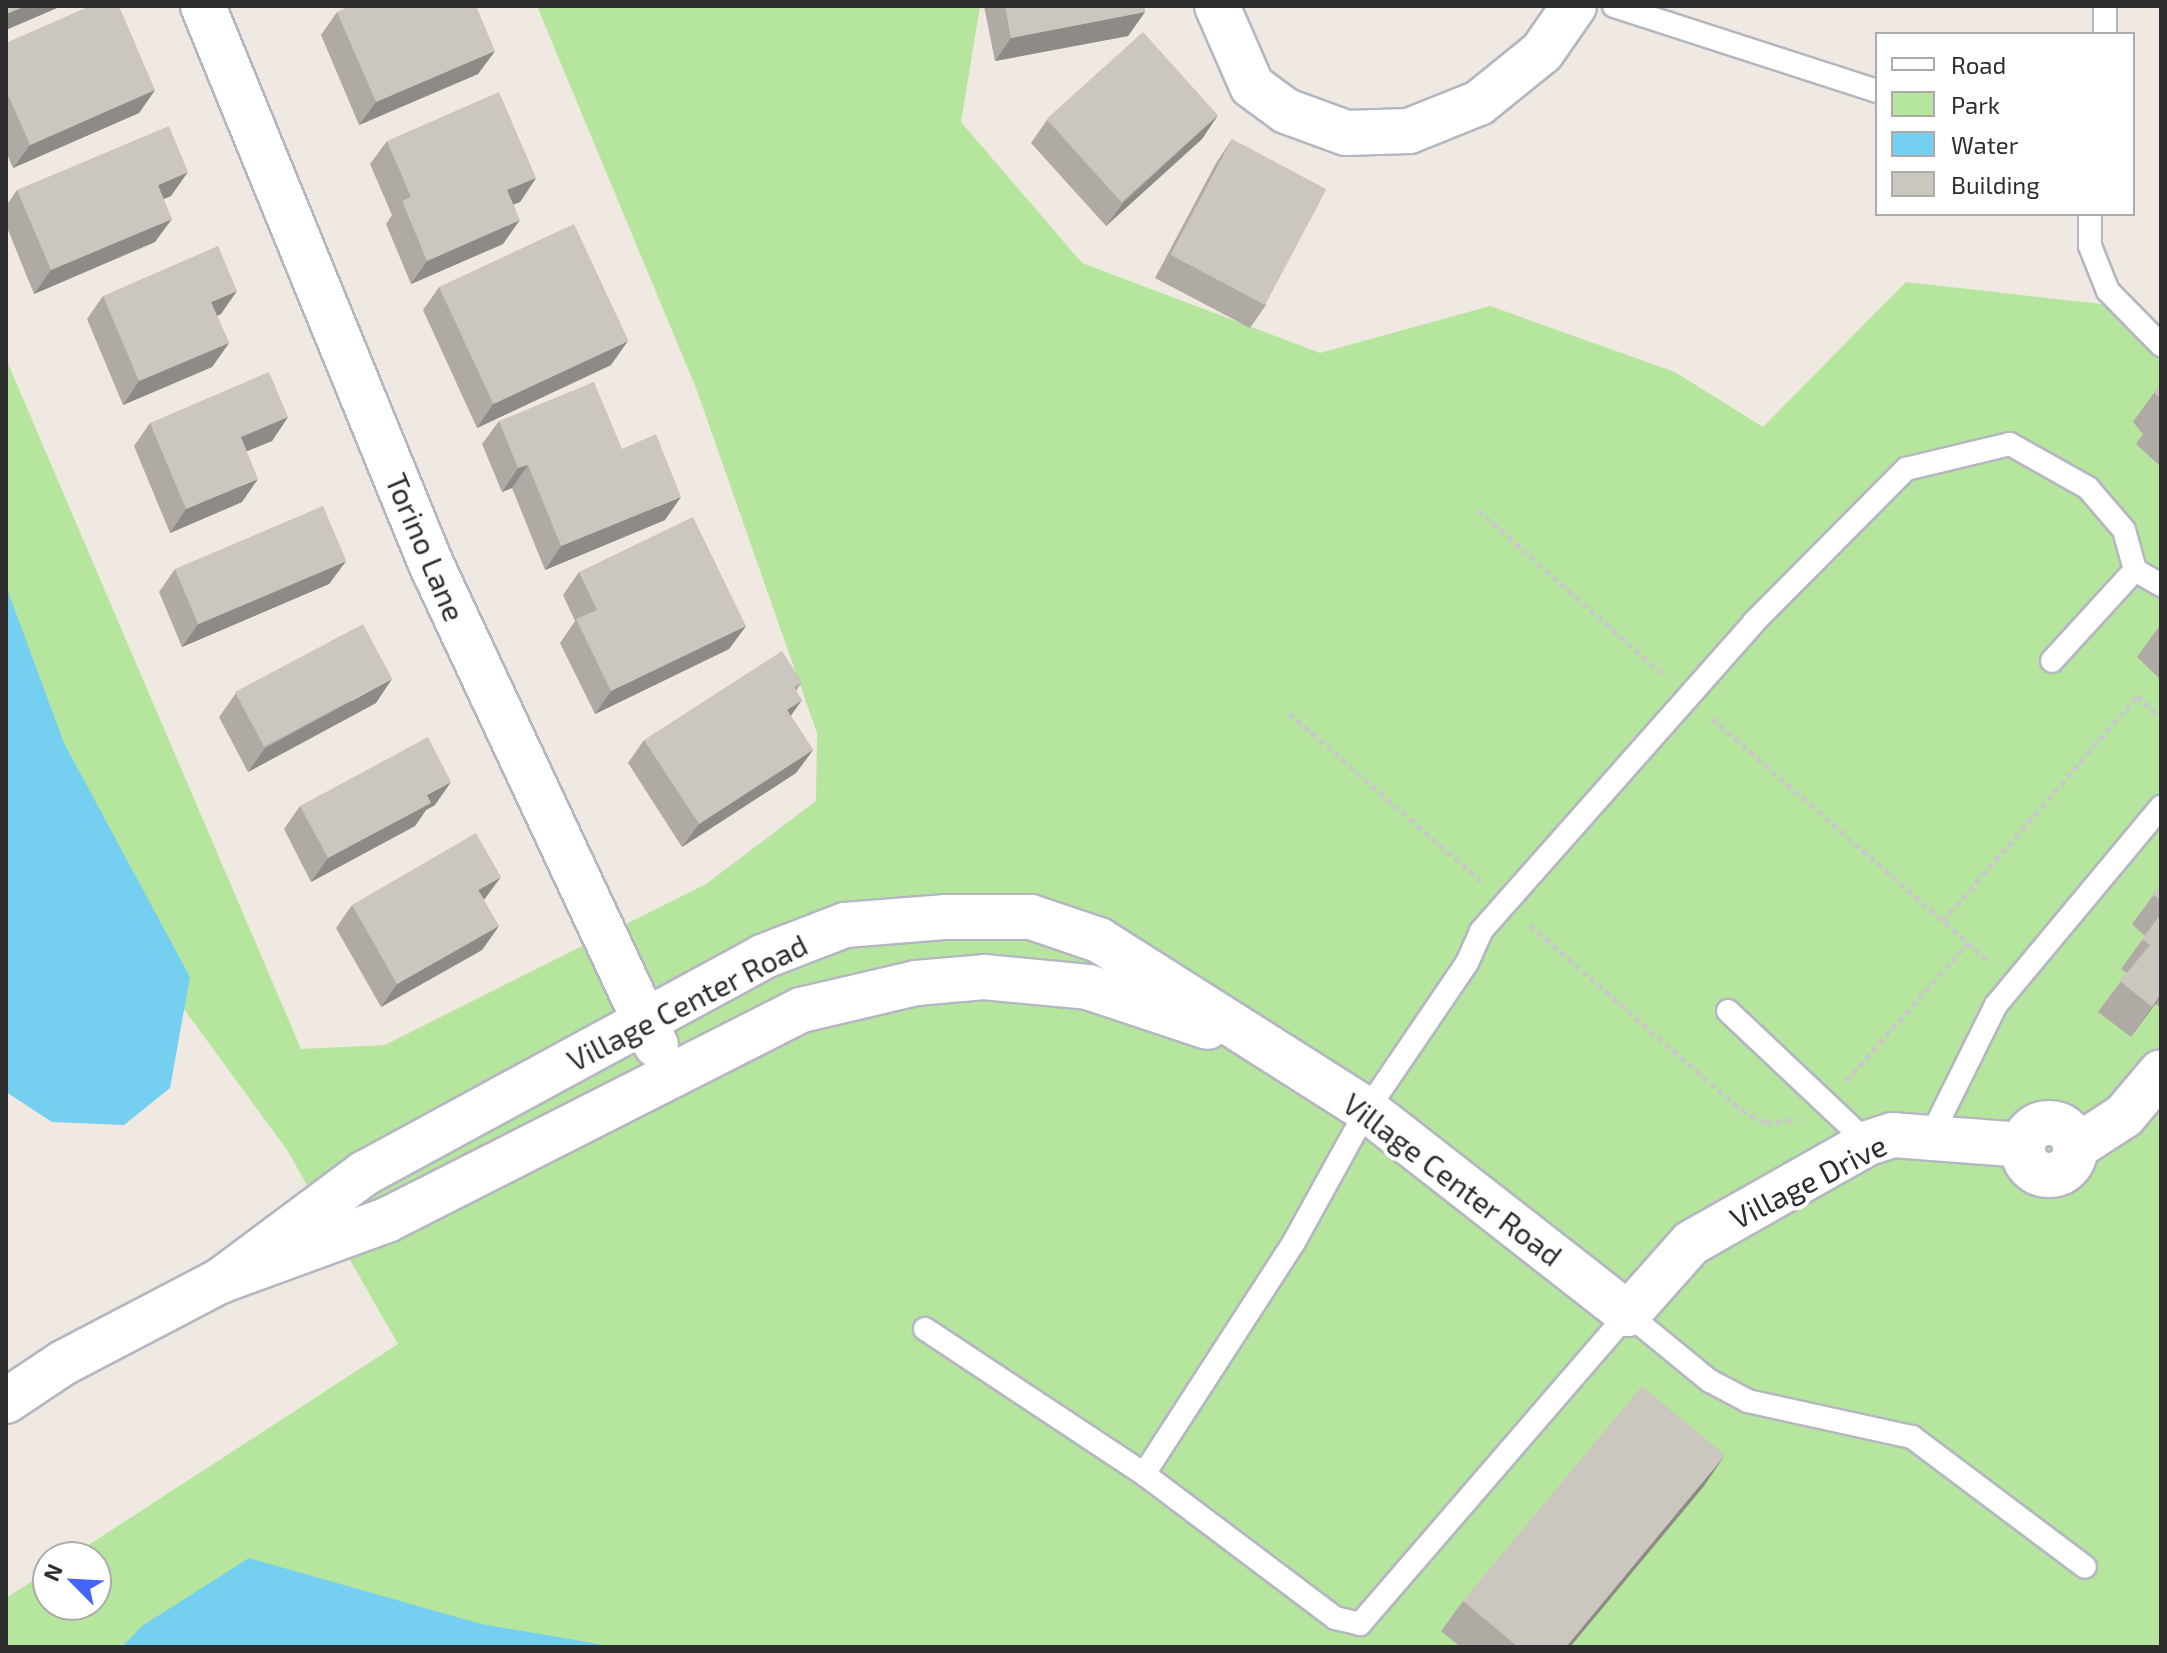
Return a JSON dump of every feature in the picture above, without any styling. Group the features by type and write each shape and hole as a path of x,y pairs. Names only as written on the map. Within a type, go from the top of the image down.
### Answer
{"street":[{"name":"Torino Lane","path":"203,6 431,564 671,1078"},
{"path":"1217,6 1252,86 1286,111 1346,133 1409,131 1479,103 1542,52 1574,6"},
{"name":"Village Center Road","path":"220,1281 365,1173 762,957 845,925 1031,917 1099,940 1367,1110 1628,1314"},
{"name":"Village Center Road","path":"6,1401 63,1363 220,1281 387,1220 801,1010 916,983 984,977 1088,987 1275,1049"},
{"name":"Village Drive","path":"1628,1314 1691,1243 1868,1143 1893,1135 2023,1145 2026,1163 2050,1176 2066,1170 2076,1147 2124,1116 2161,1072"}],"lane":[{"path":"1614,6 1875,90"},
{"path":"2105,6 2105,32"},
{"path":"2090,216 2090,246 2108,291 2161,345"},
{"path":"1144,1474 1294,1242 1367,1110 1467,963 1481,931 1847,523 1906,469 1961,452 2010,444 2088,488 2124,530 2135,570 2161,585"},
{"path":"2052,661 2135,570"},
{"path":"1930,1138 1996,1005 2161,807"},
{"path":"1728,1011 1868,1143"},
{"path":"925,1329 1144,1474 1335,1618 1360,1624 1628,1314 1698,1371 1748,1401 1912,1437 2085,1567"}],"path":[{"path":"1478,510 2014,983"},
{"path":"1943,921 2137,696 2161,717"},
{"path":"1289,713 1741,1110 1766,1123 1790,1123 1827,1104 1968,943"}],"green space":[{"path":"537,6 980,6 961,122 1082,263 1320,353 1490,306 1675,372 1763,427 1906,282 2128,307 2161,331 2161,1647 6,1647 6,1598 32,1581 32,1621 112,1621 112,1541 95,1541 398,1344 287,1150 181,1005 6,653 6,359 301,1049 385,1045 706,884 816,801 817,733 696,388"}],"water":[{"path":"6,586 64,743 190,977 170,1088 124,1125 52,1122 6,1092"},
{"path":"249,1558 481,1624 616,1647 122,1647 142,1626"}],"building":[{"path":"6,6 25,6 6,14"},
{"path":"90,6 119,6 155,90 30,145 9,97 6,98 6,43"},
{"path":"350,6 476,6 495,51 376,102 337,12"},
{"path":"1005,6 1144,6 1145,12 1011,38"},
{"path":"1143,32 1218,115 1121,202 1046,119"},
{"path":"499,92 536,178 507,190 520,220 427,261 402,201 411,197 387,141"},
{"path":"169,126 188,172 158,185 172,219 51,270 17,190"},
{"path":"1232,139 1326,189 1265,305 1170,255"},
{"path":"574,224 629,341 493,404 439,287"},
{"path":"218,246 237,291 211,302 229,343 139,381 103,296"},
{"path":"269,372 288,417 241,437 258,479 186,509 150,423"},
{"path":"594,382 622,449 656,434 681,497 561,546 528,465 518,468 499,421"},
{"path":"2161,383 2161,400 2154,392"},
{"path":"323,506 346,561 198,624 175,569"},
{"path":"693,517 746,626 611,691 576,619 597,610 579,572"},
{"path":"363,624 392,679 264,747 235,692"},
{"path":"782,651 802,682 794,687 802,700 787,710 813,750 699,824 644,740"},
{"path":"428,737 451,782 427,795 431,803 328,858 300,806"},
{"path":"476,833 501,877 478,890 499,926 397,984 352,905"},
{"path":"2161,885 2161,901 2153,894"},
{"path":"2161,914 2161,994 2152,1007 2120,981 2150,945 2142,939"},
{"path":"1642,1386 1725,1455 1566,1647 1518,1647 1463,1601"}]}
